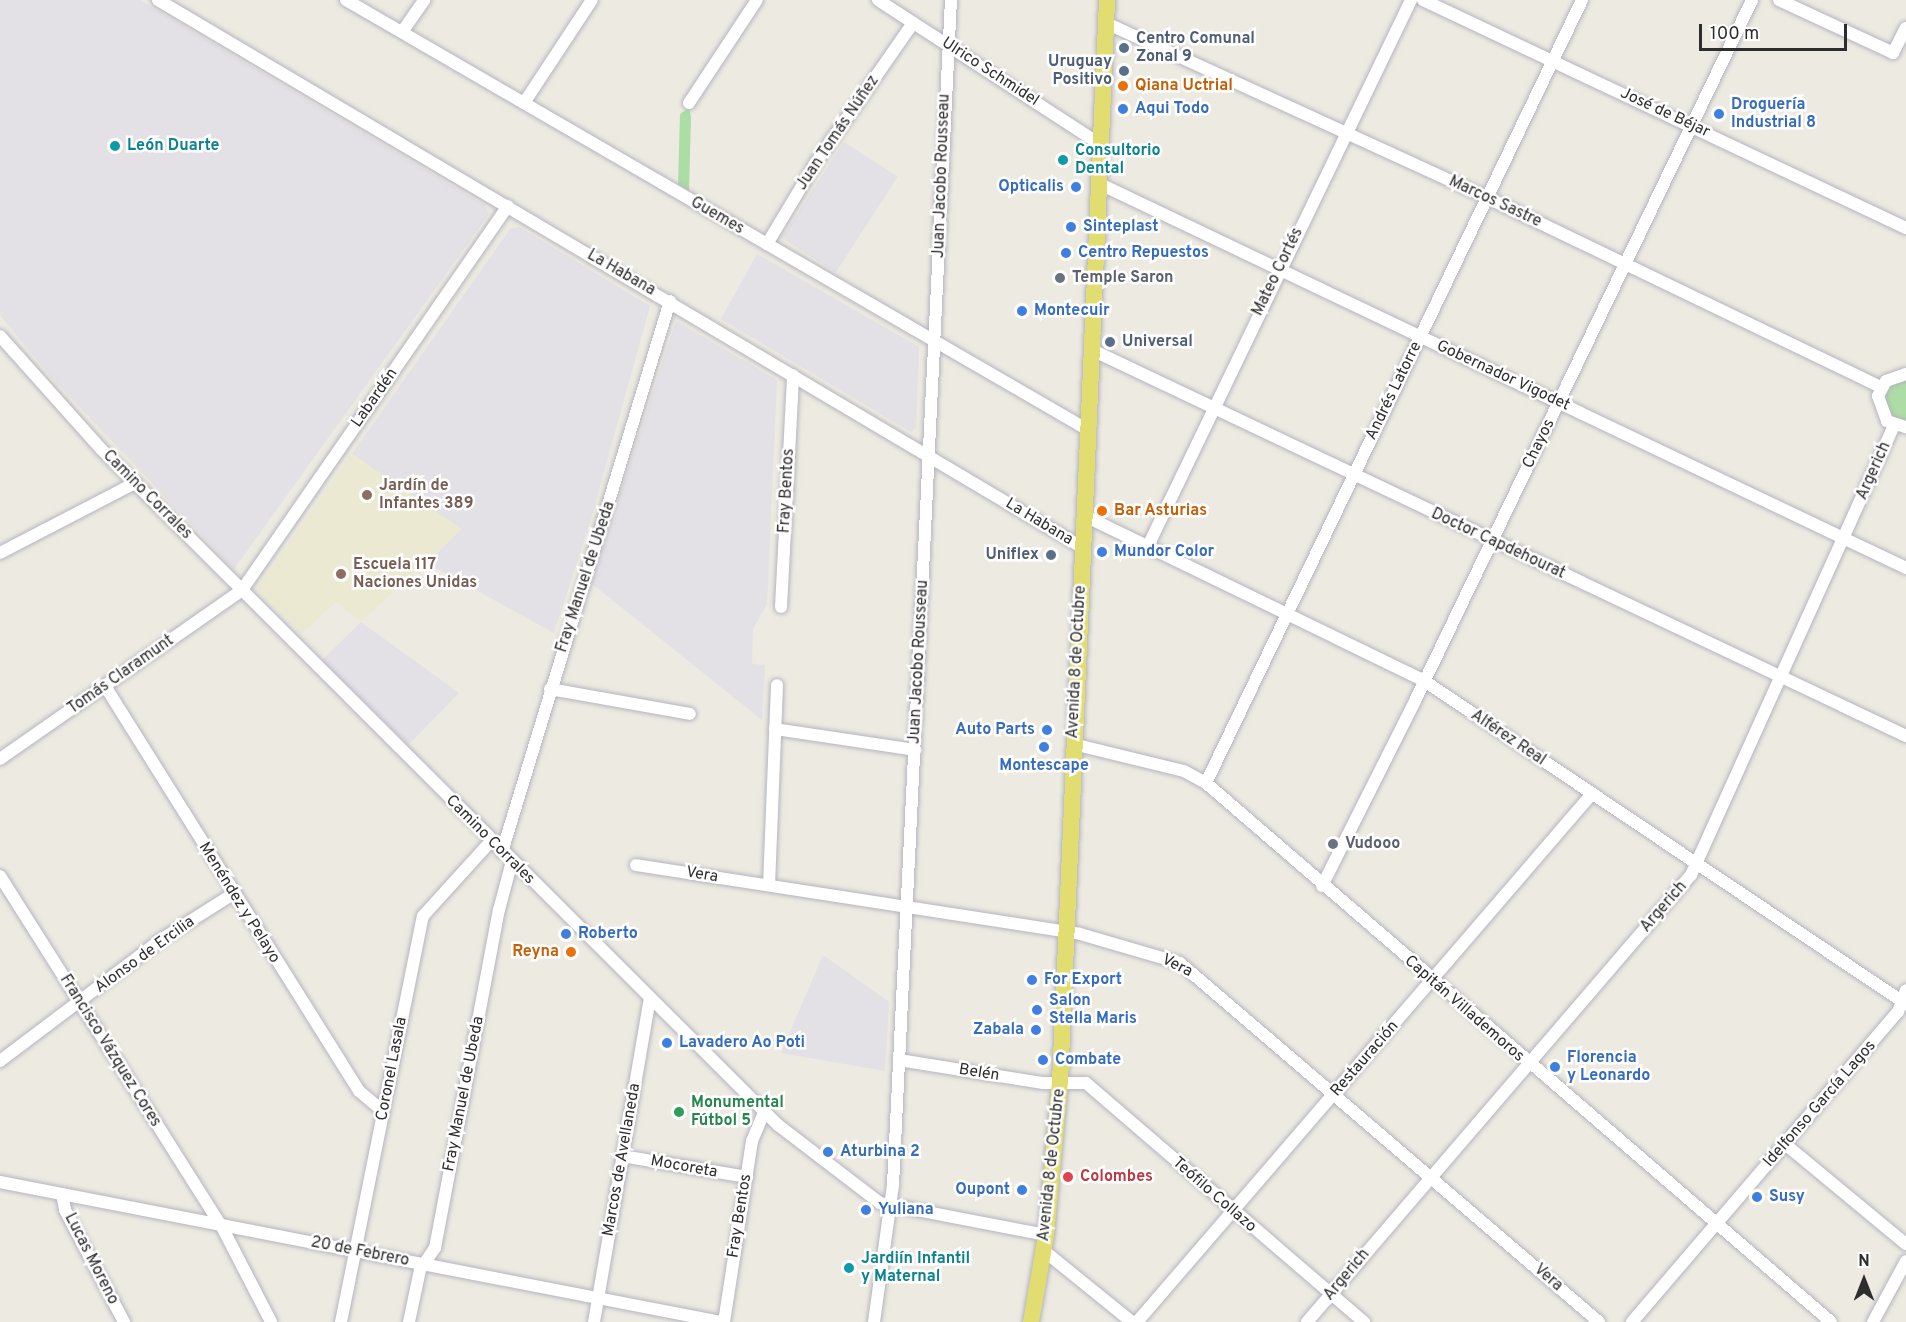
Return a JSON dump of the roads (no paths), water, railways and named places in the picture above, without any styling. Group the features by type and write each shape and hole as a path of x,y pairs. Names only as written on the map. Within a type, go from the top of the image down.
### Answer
{"main road":[{"name":"Avenida 8 de Octubre","path":"1031,1322 1044,1243 1060,1082 1107,0"}],"street":[{"name":"La Habana","path":"158,0 1083,548"},
{"name":"Guemes","path":"345,0 1088,430"},
{"path":"402,33 424,0"},
{"path":"524,103 592,0"},
{"path":"688,103 758,0"},
{"name":"Ulrico Schmidel","path":"878,0 1101,145"},
{"name":"Juan Jacobo Rousseau","path":"874,1322 890,1206 908,908 951,0"},
{"name":"Mateo Cortés","path":"1148,546 1279,268 1411,0"},
{"name":"José de Béjar","path":"1423,0 1906,228"},
{"name":"Andrés Latorre","path":"1206,783 1582,0"},
{"name":"Chayos","path":"1322,886 1626,265 1752,0"},
{"path":"1779,0 1893,53 1906,28"},
{"name":"Juan Tomás Núñez","path":"767,244 815,164 913,23"},
{"name":"Marcos Sastre","path":"1106,23 1488,198 1881,387"},
{"name":"Gobernador Vigodet","path":"1100,184 1906,568"},
{"name":"Labardén","path":"242,590 508,206"},
{"name":"Fray Manuel de Ubeda","path":"502,852 550,689 615,489 669,301"},
{"name":"Camino Corrales","path":"2,340 135,483 764,1113 880,1203 1044,1243"},
{"name":"Doctor Capdehourat","path":"1092,350 1491,542 1906,736"},
{"path":"1900,426 1881,414 1881,387 1894,376 1906,374"},
{"name":"Fray Bentos","path":"781,607 793,375"},
{"name":"Argerich","path":"1307,1322 1698,864 1843,539 1900,426"},
{"path":"0,553 135,483"},
{"name":"Alférez Real","path":"1085,516 1288,612 1424,680 1591,795 1905,999"},
{"name":"Tomás Claramunt","path":"0,759 242,590"},
{"path":"768,885 777,685"},
{"name":"Menéndez y Pelayo","path":"105,686 233,894 359,1091 383,1111"},
{"path":"550,689 690,714"},
{"path":"775,729 915,750"},
{"name":"Capitán Villademoros","path":"1073,744 1184,771 1206,783 1528,1064 1718,1223 1831,1322"},
{"name":"Restauración","path":"1137,1322 1433,982 1591,795"},
{"name":"Coronel Lasala","path":"341,1322 425,910 491,841"},
{"name":"Fray Manuel de Ubeda","path":"409,1322 423,1264 435,1248 499,910 512,861"},
{"name":"Vera","path":"636,864 1065,932 1162,957 1190,969 1599,1322"},
{"name":"Francisco Vázquez Cores","path":"0,876 220,1226 271,1322"},
{"name":"Alonso de Ercilia","path":"0,1061 162,939 233,894"},
{"name":"Marcos de Avellaneda","path":"594,1322 650,999"},
{"name":"Idelfonso García Lagos","path":"1632,1322 1785,1144 1905,999"},
{"name":"Belén","path":"899,1060 1043,1083 1060,1082"},
{"name":"Teófilo Collazo","path":"1060,1082 1086,1083 1233,1212 1364,1322"},
{"name":"Fray Bentos","path":"723,1322 754,1132 764,1113"},
{"path":"1785,1144 1906,1244"},
{"name":"Mocoreta","path":"622,1156 747,1177"},
{"name":"20 de Febrero","path":"0,1182 723,1322"},
{"name":"Lucas Moreno","path":"62,1194 65,1210 124,1322"},
{"path":"1044,1243 1132,1322"},
{"path":"1873,1322 1906,1261"}],"place":[{"name":"Centro Comunal Zonal 9","path":"1124,48"},
{"name":"Uruguay Positivo","path":"1124,71"},
{"name":"Qiana Uctrial","path":"1123,86"},
{"name":"Aqui Todo","path":"1123,109"},
{"name":"Droguería Industrial 8","path":"1719,114"},
{"name":"León Duarte","path":"115,146"},
{"name":"Consultorio Dental","path":"1063,160"},
{"name":"Opticalis","path":"1076,187"},
{"name":"Sinteplast","path":"1071,227"},
{"name":"Centro Repuestos","path":"1066,253"},
{"name":"Temple Saron","path":"1060,278"},
{"name":"Montecuir","path":"1022,311"},
{"name":"Universal","path":"1110,342"},
{"name":"Jardín de Infantes 389","path":"367,495"},
{"name":"Bar Asturias","path":"1102,511"},
{"name":"Mundor Color","path":"1102,552"},
{"name":"Uniflex","path":"1051,555"},
{"name":"Escuela 117 Naciones Unidas","path":"341,574"},
{"name":"Auto Parts","path":"1047,730"},
{"name":"Montescape","path":"1044,747"},
{"name":"Vudooo","path":"1333,844"},
{"name":"Roberto","path":"566,934"},
{"name":"Reyna","path":"571,952"},
{"name":"For Export","path":"1032,980"},
{"name":"Salon Stella Maris","path":"1037,1010"},
{"name":"Zabala","path":"1036,1030"},
{"name":"Lavadero Ao Poti","path":"667,1043"},
{"name":"Combate","path":"1043,1060"},
{"name":"Florencia y Leonardo","path":"1555,1067"},
{"name":"Monumental Fútbol 5","path":"679,1112"},
{"name":"Aturbina 2","path":"828,1152"},
{"name":"Colombes","path":"1068,1177"},
{"name":"Oupont","path":"1022,1190"},
{"name":"Susy","path":"1757,1197"},
{"name":"Yuliana","path":"866,1210"},
{"name":"Jardiín Infantil y Maternal","path":"849,1268"}]}
